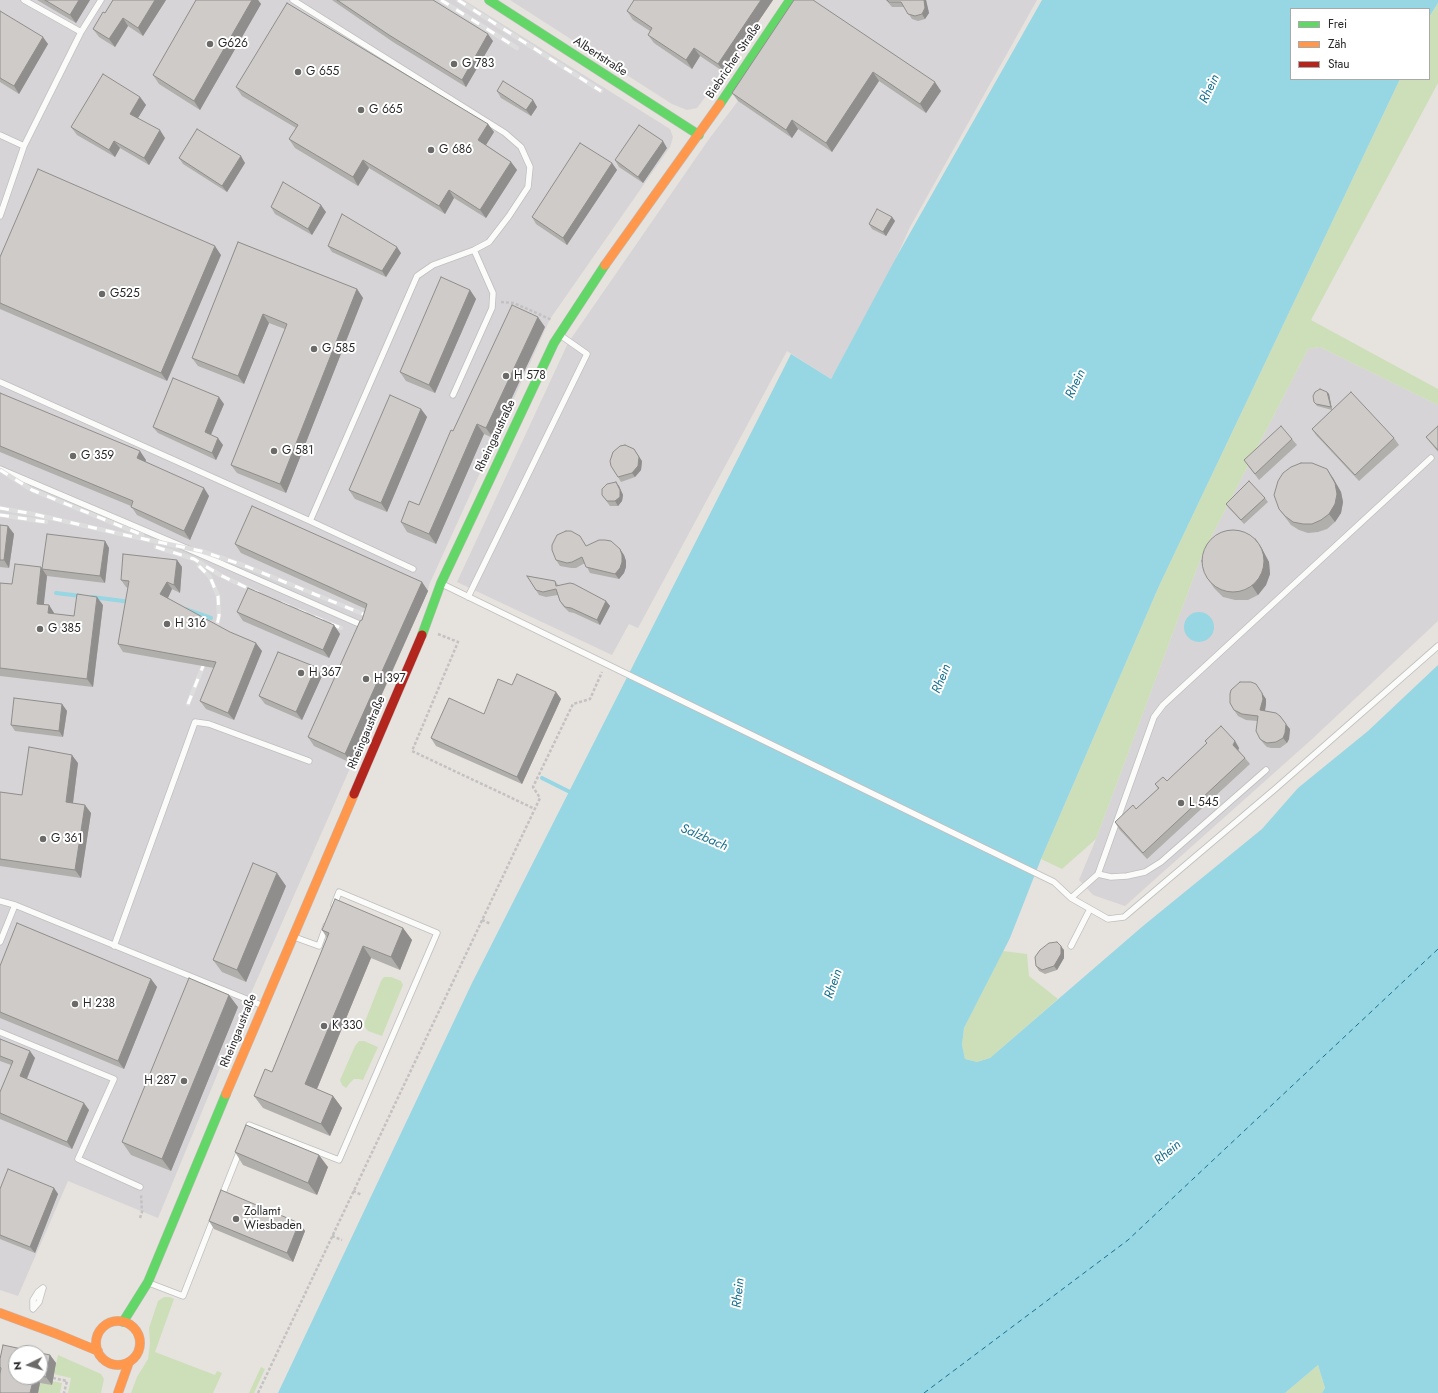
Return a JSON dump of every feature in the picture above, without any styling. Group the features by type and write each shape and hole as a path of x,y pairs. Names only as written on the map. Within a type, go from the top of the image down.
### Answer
{"street":[{"name":"Albertstraße","path":"489,0 699,135"},
{"name":"Biebricher Straße","path":"699,135 790,0"},
{"name":"Rheingaustraße","path":"123,1322 148,1282 292,936 425,629 441,583 559,335 595,280 699,135"},
{"name":"Rheingaustraße","path":"143,1308 148,1282"},
{"path":"0,1313 98,1350"},
{"path":"136,1332 140,1320"},
{"path":"114,1322 123,1322 128,1324 136,1332 140,1340 140,1346 134,1358 129,1362 122,1364 112,1364 103,1359 98,1350 96,1333 108,1324 114,1322"},
{"path":"57,1334 78,1334"},
{"path":"118,1393 129,1362"},
{"path":"112,1364 114,1393"}],"lane":[{"path":"24,0 81,32"},
{"path":"0,216 24,146 81,32 101,0"},
{"path":"293,0 505,133 521,147 530,167 528,187 509,216 489,242 474,250 433,265 417,276 310,521"},
{"path":"0,134 24,146"},
{"path":"453,395 492,308 493,293 474,250"},
{"path":"468,597 587,354 559,335"},
{"path":"0,382 310,521 413,569"},
{"path":"1071,898 1098,874 1154,717 1163,705 1431,458"},
{"path":"0,469 364,626"},
{"path":"441,583 1054,882 1071,898 1108,919 1124,917 1275,789 1438,646"},
{"path":"114,946 195,722 209,724 309,761"},
{"path":"1098,874 1111,877 1128,876 1145,872 1161,862 1266,770"},
{"path":"244,1139 249,1125 339,1160 437,932 339,892 331,913"},
{"path":"0,901 15,905 263,1005"},
{"path":"0,942 15,905"},
{"path":"1071,946 1090,909"},
{"path":"292,936 319,946 329,920"},
{"path":"0,1032 114,1079 78,1159 140,1187"},
{"path":"219,1203 241,1146"},
{"path":"148,1282 183,1296 216,1210"},
{"path":"28,1324 33,1309"}],"path":[{"path":"492,301 514,303 550,319"},
{"path":"425,629 458,642 412,750 535,808"},
{"path":"258,1393 540,798 533,788 573,704 590,699 606,664"},
{"path":"482,920 491,924"},
{"path":"140,1187 142,1212 140,1218"},
{"path":"354,1191 362,1195"},
{"path":"332,1236 342,1240"},
{"path":"53,1378 66,1381 64,1393"}],"shaded area":[{"path":"0,0 464,0 670,129 673,137 670,147 550,319 429,585 428,591 248,1000 158,1218 68,1181 18,1296 0,1290"},
{"path":"510,0 773,0 724,72 697,108 687,110 672,104"},
{"path":"806,0 1037,0 910,227 892,267 831,379 787,351 638,628 629,624 612,655 457,582 568,343 709,139 738,101"},
{"path":"1320,347 1438,405 1438,621 1311,740 1125,906 1093,895 1079,880 1096,839 1202,555 1308,349"}],"green space":[{"path":"1438,3 1438,83 1311,320 1438,389 1438,405 1320,347 1308,349 1202,555 1096,839 1062,869 1041,859 1159,586 1400,80 1430,80 1430,15"},
{"path":"1003,951 1027,954 1029,976 1058,999 990,1058 977,1062 965,1059 962,1045 964,1028"},
{"path":"384,977 391,977 401,981 403,985 382,1036 368,1031 364,1024"},
{"path":"359,1041 364,1041 378,1047 363,1080 354,1079 346,1088 342,1085 340,1080 355,1046"},
{"path":"164,1297 174,1299 155,1352 215,1375 217,1371 222,1373 213,1393 131,1393 137,1377 148,1359 150,1344 149,1328 158,1301"},
{"path":"58,1355 101,1374 104,1379 101,1393 68,1393 71,1378 54,1374"},
{"path":"1318,1365 1325,1388 1322,1393 1285,1393"},
{"path":"261,1367 265,1369 254,1393 249,1393"},
{"path":"48,1382 62,1383 60,1393 38,1393 40,1385 48,1385"}],"water":[{"name":"Rhein","path":"1042,0 1438,0 1438,3 1430,15 1430,8 1290,8 1290,80 1400,80 1159,586 1041,859 1010,938 964,1028 962,1045 965,1059 977,1062 990,1058 1143,926 1262,829 1298,788 1368,731 1438,665 1438,1393 1322,1393 1325,1388 1318,1365 1285,1393 278,1393 472,983 791,354 831,379 897,256"},
{"path":"1199,612 1209,617 1214,627 1209,637 1199,642 1189,637 1184,627 1189,617"}],"building":[{"path":"45,0 79,0 70,15"},
{"path":"113,0 155,0 138,28 123,18 109,39 93,29 103,12 105,13"},
{"name":"G626","path":"196,0 252,0 194,101 153,75"},
{"name":"G 783","path":"337,0 433,0 488,34 462,80 389,35"},
{"path":"634,0 761,0 718,64 694,48 686,60 648,35 652,28 627,11"},
{"path":"794,0 813,0 935,82 920,104 873,72 826,143 792,120 786,130 732,93"},
{"path":"887,0 924,0 925,8 922,14 915,16 908,14 901,2 889,2"},
{"path":"287,3 488,124 478,140 511,162 480,210 449,190 439,206 363,160 353,177 289,139 298,125 236,87"},
{"path":"0,11 43,37 14,86 0,78"},
{"path":"103,74 140,97 130,114 160,130 144,158 114,141 109,150 71,127"},
{"path":"503,81 533,100 526,110 497,91"},
{"path":"639,125 663,141 638,177 615,160"},
{"path":"197,129 241,156 222,186 179,158"},
{"path":"580,143 612,163 563,238 532,217"},
{"name":"G525","path":"38,169 215,246 161,373 0,303 0,257"},
{"path":"283,182 321,205 308,229 271,207"},
{"path":"877,209 892,217 883,232 869,224"},
{"path":"342,214 397,247 382,271 328,246"},
{"name":"G 585","path":"238,242 357,289 280,484 231,465 287,324 263,314 238,376 192,358"},
{"path":"441,277 470,290 429,385 400,372"},
{"path":"512,305 538,317 486,428 477,424 429,534 401,522 409,501 419,505 451,430 453,431"},
{"path":"173,378 219,397 205,432 218,438 212,453 153,427"},
{"path":"1320,389 1327,392 1331,407 1316,404 1314,402 1313,396 1315,392"},
{"path":"1351,392 1394,438 1355,475 1312,429"},
{"name":"G 359","path":"0,393 140,451 137,458 204,488 184,531 131,507 133,501 0,446"},
{"path":"390,395 421,409 381,503 349,490"},
{"path":"1281,426 1292,439 1255,474 1244,460"},
{"path":"1438,426 1438,450 1426,437"},
{"path":"625,445 634,449 639,457 638,466 632,473 618,477 611,466 610,461 613,452 620,446"},
{"path":"1301,463 1312,463 1327,469 1335,483 1337,494 1335,504 1329,514 1312,524 1293,522 1285,516 1279,509 1274,495 1278,481 1283,473 1291,467"},
{"path":"1249,481 1265,498 1241,520 1226,504"},
{"path":"616,482 620,490 620,497 615,501 607,501 602,495 602,489 607,484"},
{"name":"H 397","path":"252,506 422,582 345,754 308,737 360,621 362,620 367,604 235,544"},
{"path":"0,525 8,526 4,560 0,560"},
{"path":"1233,530 1245,532 1255,539 1262,549 1264,561 1262,573 1255,583 1245,590 1233,592 1221,590 1211,583 1204,573 1202,561 1204,549 1211,539 1221,532"},
{"path":"566,531 571,531 580,536 586,546 599,540 611,541 620,549 622,555 620,568 615,574 586,567 582,557 567,563 556,560 552,550 552,545 557,535"},
{"path":"47,534 105,541 100,576 42,569"},
{"path":"123,554 177,560 174,585 167,582 160,594 230,632 256,643 228,713 200,701 216,662 118,644 129,581 121,580"},
{"name":"G 385","path":"15,564 41,567 37,604 49,605 48,613 74,616 77,594 97,597 87,679 0,668 0,583 12,584"},
{"path":"527,576 555,581 556,586 570,583 574,584 606,601 597,620 571,608 565,607 560,601 556,589 543,592 536,590"},
{"path":"248,588 334,625 323,650 237,612"},
{"path":"278,652 316,667 296,712 259,696"},
{"path":"517,674 556,692 517,777 431,738 449,698 484,714 498,679 512,685"},
{"path":"1240,682 1251,682 1256,684 1262,693 1263,699 1260,710 1276,713 1286,724 1283,738 1276,742 1267,743 1263,741 1260,739 1256,731 1258,716 1242,714 1234,710 1230,703 1230,694 1231,690"},
{"path":"14,698 62,704 59,731 11,725"},
{"name":"L 545","path":"1221,726 1235,741 1233,745 1245,758 1143,853 1115,822 1133,805 1136,809 1159,788 1155,784 1163,777 1167,781 1207,743 1205,741"},
{"name":"G 361","path":"29,747 72,755 66,802 85,805 75,870 0,859 0,792 22,795"},
{"path":"253,863 277,873 237,970 213,960"},
{"name":"K 330","path":"335,899 403,928 391,957 363,946 305,1084 333,1096 321,1124 254,1096 265,1069 272,1072 329,933 322,930"},
{"name":"H 238","path":"17,923 151,979 118,1061 0,1012 0,966"},
{"path":"1057,942 1061,946 1061,954 1054,966 1042,970 1036,966 1035,957 1040,950 1049,943"},
{"name":"H 287","path":"189,978 229,995 162,1159 122,1142"},
{"path":"0,1039 30,1051 20,1076 84,1103 67,1142 0,1113 0,1092 13,1061 0,1056"},
{"path":"246,1125 319,1155 308,1183 235,1152"},
{"path":"8,1169 54,1188 30,1247 0,1235 0,1189"},
{"path":"221,1190 299,1223 287,1253 209,1221"},
{"path":"3,1345 8,1346 8,1385 32,1385 30,1393 0,1393 0,1359"},
{"path":"48,1355 50,1355 48,1366"}],"waterway":[{"name":"Salzbach","path":"56,593 81,596"},
{"name":"Salzbach","path":"92,597 131,602"},
{"name":"Salzbach","path":"185,609 211,618"},
{"name":"Salzbach","path":"542,778 574,794"}],"ferry route":[{"path":"924,1393 1128,1240 1438,949"}],"railway":[{"path":"441,0 517,48"},
{"path":"458,0 601,91"},
{"path":"0,470 32,490 142,535"},
{"path":"0,508 201,551 243,565 368,616"},
{"path":"0,515 46,522"},
{"path":"156,547 194,559 220,575 258,593"},
{"path":"199,566 210,577 218,596 219,616 214,637"},
{"path":"281,603 341,628"},
{"path":"188,704 207,656"}],"traffic: fast":[{"path":"489,0 699,135"},
{"path":"720,104 790,0"},
{"path":"422,635 441,583 554,343 605,265"},
{"path":"123,1322 148,1282 226,1094"}],"traffic: slow":[{"path":"605,265 720,104"},
{"path":"226,1094 354,794"},
{"path":"0,1313 98,1351"},
{"path":"118,1321 130,1325 136,1331 140,1343 136,1355 130,1361 118,1365 106,1361 100,1355 96,1343 100,1331 106,1325 118,1321"},
{"path":"118,1393 129,1362"}],"traffic: jam":[{"path":"354,794 422,635"}],"place":[{"name":"G626","path":"210,44"},
{"name":"G 783","path":"454,64"},
{"name":"G 655","path":"298,72"},
{"name":"G 665","path":"361,110"},
{"name":"G 686","path":"431,150"},
{"name":"G525","path":"102,294"},
{"name":"G 585","path":"314,349"},
{"name":"H 578","path":"506,376"},
{"name":"G 581","path":"274,451"},
{"name":"G 359","path":"73,456"},
{"name":"H 316","path":"167,624"},
{"name":"G 385","path":"40,629"},
{"name":"H 367","path":"301,673"},
{"name":"H 397","path":"366,679"},
{"name":"L 545","path":"1181,803"},
{"name":"G 361","path":"43,839"},
{"name":"H 238","path":"75,1004"},
{"name":"K 330","path":"324,1026"},
{"name":"H 287","path":"184,1081"},
{"name":"Zollamt Wiesbaden","path":"236,1219"}]}
